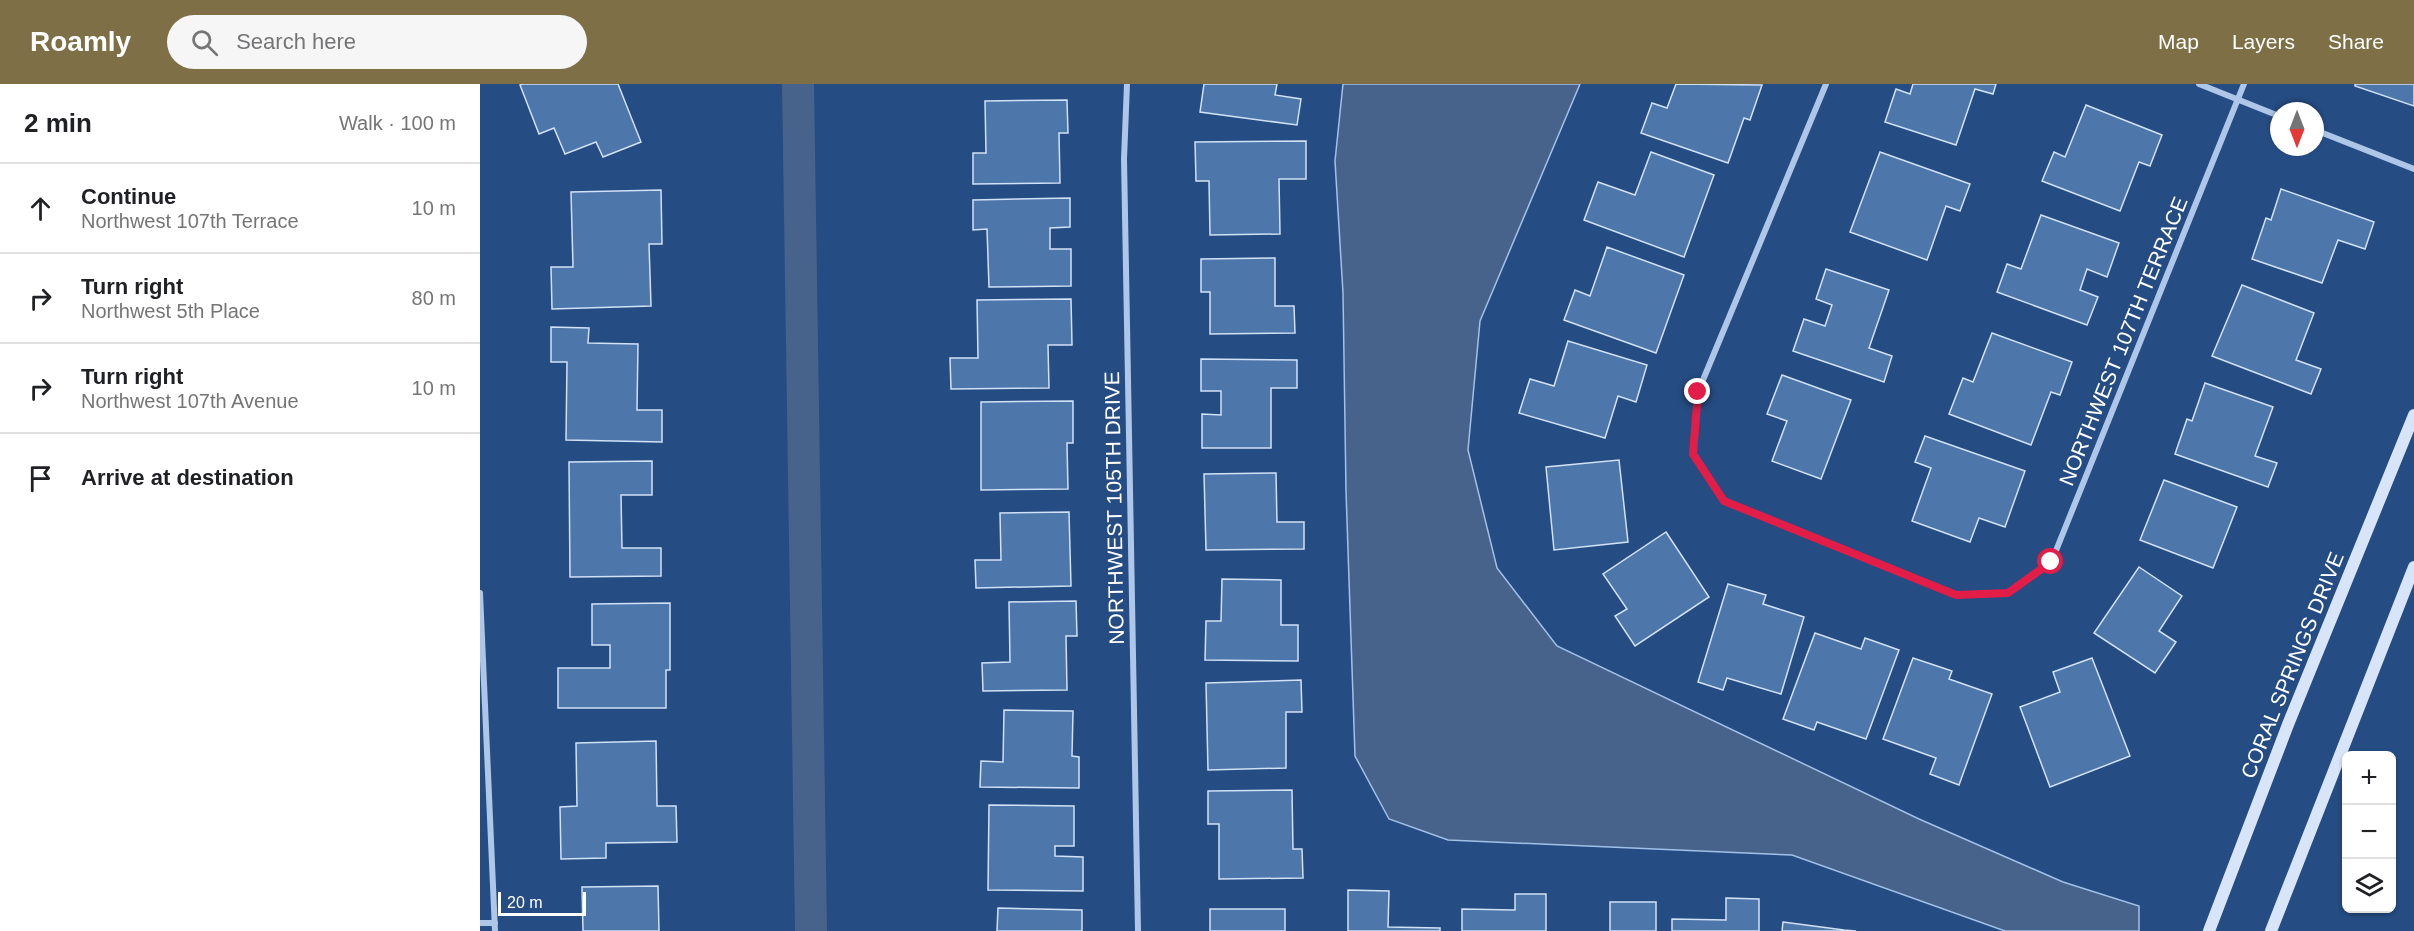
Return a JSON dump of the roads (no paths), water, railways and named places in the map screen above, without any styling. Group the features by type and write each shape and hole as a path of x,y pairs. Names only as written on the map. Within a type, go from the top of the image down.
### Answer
{"main road":[{"name":"CORAL SPRINGS DRIVE","path":"2209,931 2289,722 2414,415"},
{"path":"2271,931 2414,567"}],"street":[{"name":"NORTHWEST 105TH DRIVE","path":"1127,84 1124,171 1138,931"},
{"name":"NORTHWEST 107TH TERRACE","path":"1826,84 1698,392 1693,454 1724,501 1956,595 2008,593 2051,562 2244,84"},
{"path":"2199,84 2270,112"},
{"path":"2324,134 2414,169"},
{"path":"480,593 495,931"},
{"path":"480,923 495,923"}],"water":[{"path":"1343,84 1580,84 1480,321 1468,450 1497,568 1557,646 1919,819 2063,882 2139,906 2139,931 2005,931 1792,855 1448,840 1389,819 1355,756 1346,491 1343,293 1335,161"}],"waterway":[{"path":"798,84 811,931"}]}
